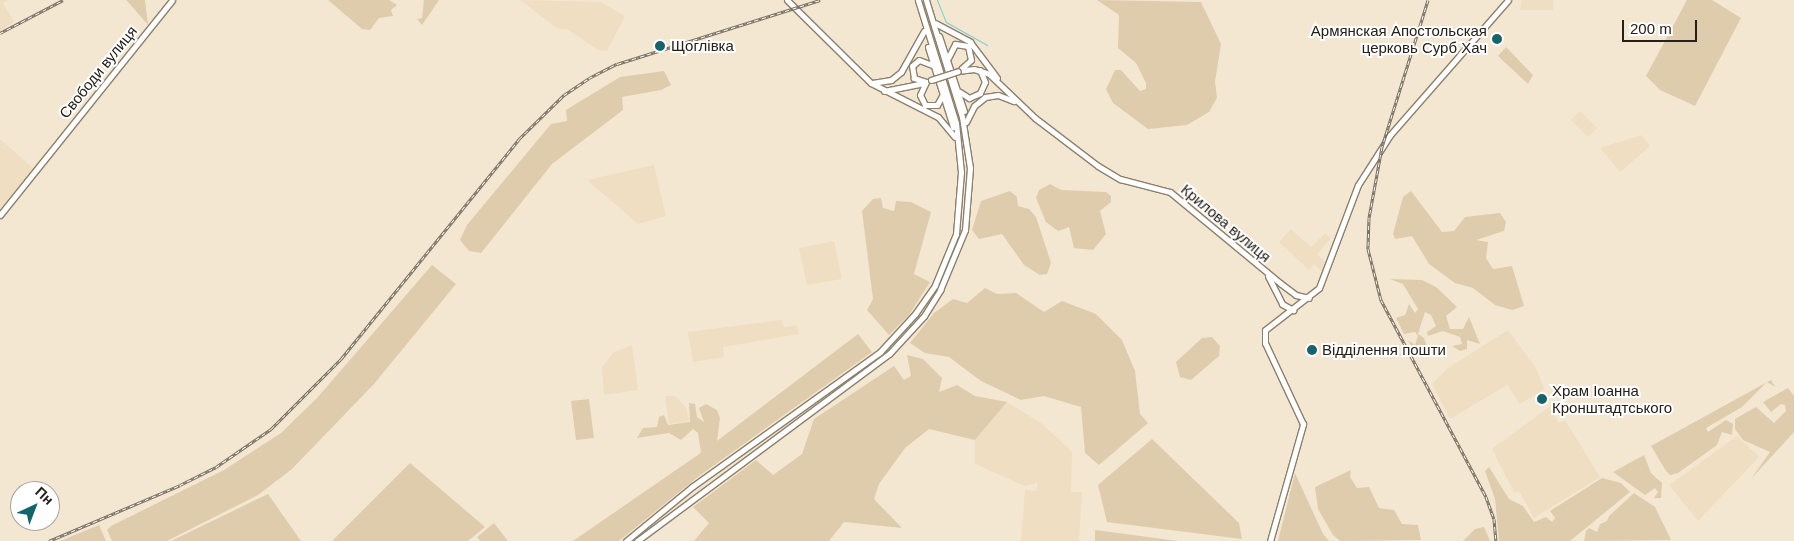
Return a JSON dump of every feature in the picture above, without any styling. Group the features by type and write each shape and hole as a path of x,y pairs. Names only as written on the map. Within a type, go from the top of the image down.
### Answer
{"main road":[{"name":"Свободи вулиця","path":"0,215 172,0"},
{"path":"787,0 871,83 884,92 938,117 955,137"},
{"path":"626,541 694,486 802,410 888,345 931,291 958,223 961,184 956,123 918,0"},
{"path":"926,0 967,136"},
{"path":"1270,541 1303,424 1263,337 1265,330 1309,298 1319,288 1358,185 1390,135 1508,0"},
{"path":"922,14 924,31 933,65 958,144"},
{"path":"637,541 901,344 937,296 958,251 967,220 970,168 966,122 960,92 933,21"},
{"path":"933,21 973,45 1003,87 1017,102"},
{"path":"871,83 884,83 897,77 924,31"},
{"path":"948,58 952,46 959,43 971,49 971,60 958,71"},
{"path":"928,81 914,78 912,66 923,59 933,65"},
{"path":"884,92 958,71 980,70 1003,87"},
{"path":"960,92 969,98 980,93 985,82 980,70"},
{"path":"928,81 920,95 925,105 937,105 942,95"},
{"path":"966,122 974,106 985,97 998,95 1017,102"},
{"name":"Крилова вулиця","path":"1017,102 1110,175 1170,192 1266,273 1296,295"},
{"path":"1266,273 1282,304 1278,319"},
{"path":"1274,288 1280,283"},
{"path":"1295,308 1296,295 1309,298"},
{"path":"1282,304 1295,308"},
{"path":"802,410 806,416"}],"shaded area":[{"path":"0,0 8,0 3,3 14,22 0,31"},
{"path":"126,0 145,0 148,25 129,3"},
{"path":"328,0 389,0 397,5 391,10 393,16 379,18 370,30 362,29"},
{"path":"424,0 439,0 422,25 417,19 422,18"},
{"path":"520,0 601,2 625,16 607,51 598,50 567,29 558,29"},
{"path":"1097,0 1201,2 1221,44 1215,82 1217,98 1209,112 1187,125 1148,129 1113,103 1106,89 1115,70 1121,70 1140,91 1146,89 1146,83 1136,63 1118,48 1119,15"},
{"path":"1522,0 1553,0 1553,10 1520,10"},
{"path":"1687,0 1712,0 1741,18 1695,106 1660,90 1646,76"},
{"path":"1506,47 1533,75 1528,84 1498,56"},
{"path":"664,71 671,85 661,90 622,97 623,110 552,164 481,253 469,251 460,240 467,225 551,124 567,121 566,110 620,77"},
{"path":"1580,111 1597,128 1588,137 1571,120"},
{"path":"1641,135 1650,146 1620,172 1600,148"},
{"path":"0,139 34,169 0,208"},
{"path":"654,165 666,216 638,224 587,180"},
{"path":"1050,184 1061,190 1106,192 1111,196 1111,202 1100,211 1106,234 1093,250 1074,248 1069,227 1058,231 1046,222 1036,198 1039,190"},
{"path":"1010,191 1017,197 1018,206 1029,209 1036,217 1051,263 1047,274 1040,275 1024,265 1002,234 979,239 972,230 981,201"},
{"path":"1411,191 1442,232 1454,231 1465,217 1500,213 1506,222 1504,231 1476,240 1488,242 1486,258 1493,269 1512,266 1524,306 1512,310 1495,305 1473,288 1455,283 1429,264 1412,236 1395,239 1393,234 1403,197"},
{"path":"881,198 883,208 894,211 896,201 911,202 931,212 914,274 930,282 909,315 889,335 867,310 873,299 862,211 873,199"},
{"path":"1291,229 1311,247 1325,233 1331,238 1317,254 1327,264 1321,271 1314,264 1309,270 1279,242"},
{"path":"834,241 842,279 807,285 799,248"},
{"path":"432,265 456,284 374,384 292,469 258,495 167,541 112,541 107,530 111,526 224,470 281,433 317,398"},
{"path":"1390,279 1422,280 1436,287 1457,307 1446,316 1450,329 1463,329 1469,317 1480,344 1467,340 1467,349 1460,351 1452,346 1462,344 1460,337 1443,331 1428,336 1427,332 1436,326 1431,315 1425,312 1418,334 1424,338 1429,352 1424,355 1414,352 1408,340 1415,345 1418,336 1415,332 1404,334 1396,318 1405,315 1409,304 1415,313 1418,309 1403,284"},
{"path":"985,288 997,294 1016,293 1044,312 1062,301 1096,314 1122,340 1135,371 1140,414 1148,423 1099,465 1085,453 1081,407 1044,396 1021,400 981,381 949,357 925,353 910,343 934,313 953,299 967,303"},
{"path":"782,320 784,327 797,325 799,334 723,347 724,357 693,362 688,332"},
{"path":"1508,330 1536,368 1544,389 1520,404 1507,385 1450,419 1432,384 1448,368"},
{"path":"858,334 872,352 699,476 619,541 573,541 701,453 698,433 693,429 681,440 669,433 637,438 643,428 657,427 659,417 664,415 668,425 690,422 689,403 695,404 697,417 704,422 699,408 706,404 717,410 720,418 717,441"},
{"path":"1212,337 1220,346 1219,356 1191,380 1180,377 1176,362 1202,338"},
{"path":"632,345 638,390 604,395 602,367 614,352"},
{"path":"907,355 923,359 942,378 939,392 957,385 975,396 1007,402 975,440 929,429 905,448 879,484 874,499 902,528 844,522 829,541 694,541 709,523 693,507 756,460 773,475 802,454 814,419 894,366 904,380 911,376"},
{"path":"1771,380 1775,387 1767,382"},
{"path":"1767,382 1742,407 1706,428 1708,432 1726,420 1733,424 1732,435 1722,432 1717,445 1678,473 1670,475 1666,471 1651,446"},
{"path":"1788,388 1794,396 1794,432 1751,479 1770,452 1743,440 1735,429 1735,419 1756,407 1774,423 1786,411 1785,405 1781,404 1771,412 1763,402"},
{"path":"665,396 675,396 686,407 689,421 669,424"},
{"path":"589,399 594,438 576,440 571,401"},
{"path":"1007,402 1041,423 1072,452 1071,492 1082,492 1079,541 1021,541 1025,490 1037,491 1037,483 1025,486 975,464 975,440"},
{"path":"1549,407 1559,423 1565,420 1600,477 1534,518 1519,491 1514,492 1492,449"},
{"path":"1737,436 1759,457 1698,521 1669,485"},
{"path":"1152,439 1239,523 1242,539 1107,522 1098,485"},
{"path":"1644,455 1651,473 1662,483 1661,498 1654,498 1658,492 1655,488 1645,495 1613,472"},
{"path":"410,463 485,527 468,541 332,541"},
{"path":"1489,467 1509,499 1523,506 1534,522 1546,517 1552,522 1555,518 1550,511 1602,478 1621,483 1630,492 1570,541 1499,541 1495,499 1485,471"},
{"path":"1351,470 1350,477 1357,488 1369,487 1379,508 1394,510 1402,524 1418,525 1421,540 1340,541 1333,535 1318,509 1315,487"},
{"path":"1295,473 1323,534 1329,541 1278,541"},
{"path":"1634,493 1655,507 1671,540 1584,541 1586,531 1589,528 1597,532 1600,524 1607,521 1609,516"},
{"path":"268,494 301,541 171,541"},
{"path":"494,523 508,541 480,541 477,537"},
{"path":"99,525 106,541 60,541"},
{"path":"1484,527 1490,541 1463,541 1475,529"},
{"path":"1095,530 1178,541 1095,541"}],"waterway":[{"path":"937,0 946,22 987,45"}],"railway":[{"path":"0,33 63,0"},
{"path":"49,541 180,485 216,467 271,429 341,359 519,139 564,95 589,78 617,64 820,0"},
{"path":"1428,0 1382,147 1369,218 1368,249 1381,300 1486,497 1494,519 1496,541"}],"place":[{"name":"Армянская Апостольская церковь Сурб Хач","path":"1497,39"},
{"name":"Щоглівка","path":"660,46"},
{"name":"Відділення пошти","path":"1312,350"},
{"name":"Храм Іоанна Кронштадтського","path":"1542,399"}]}
